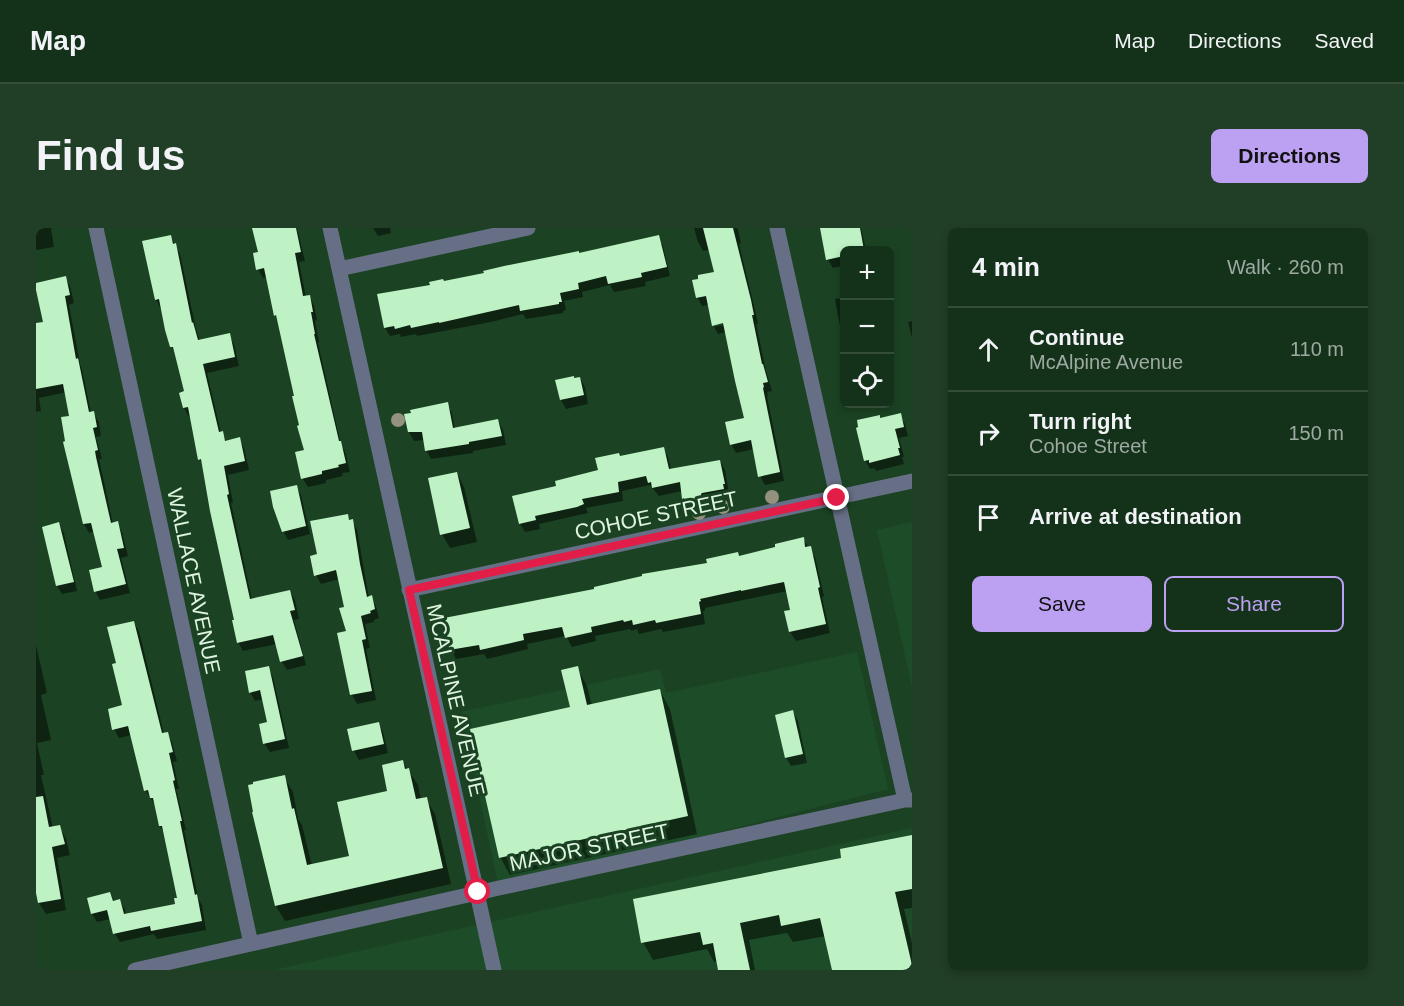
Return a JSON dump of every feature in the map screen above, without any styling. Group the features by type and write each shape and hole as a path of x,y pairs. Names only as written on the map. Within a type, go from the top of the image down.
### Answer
{"street":[{"name":"WALLACE AVENUE","path":"96,228 251,944"},
{"name":"MCALPINE AVENUE","path":"330,228 494,970"},
{"path":"339,269 528,228"},
{"path":"777,228 908,800"},
{"name":"COHOE STREET","path":"409,590 912,482"},
{"name":"MAJOR STREET","path":"135,970 478,892 908,800"}],"shaded area":[{"path":"912,522 912,687 877,530"},
{"path":"857,652 888,789 499,888 461,712 660,669 666,693"},
{"path":"912,828 912,970 274,970"}],"building":[{"path":"252,228 296,228 301,252 295,253 303,296 310,295 314,334 346,463 322,471 322,474 301,479 295,452 304,450 297,426 299,425 292,396 294,396 264,268 256,270 253,253 258,252"},
{"path":"703,228 733,228 751,300 762,364 768,382 763,383 763,388 780,472 758,477 751,440 730,445 725,422 744,418 723,323 712,326 706,296 696,298 692,280 698,279 698,275 714,272"},
{"path":"820,228 860,228 863,246 840,246 840,257 826,260"},
{"path":"171,235 173,244 176,243 192,323 198,340 230,333 235,357 203,364 219,432 223,431 225,441 240,437 245,461 224,466 229,494 227,495 250,599 290,590 295,610 290,611 303,656 280,662 273,635 237,643 201,459 198,460 188,407 183,408 179,393 184,391 173,347 170,347 165,330 159,299 155,300 142,241"},
{"path":"659,235 667,267 641,273 642,277 608,284 606,276 578,283 579,289 560,293 562,302 559,304 520,311 519,305 411,328 410,325 395,329 394,326 384,328 377,294 430,285 429,282 484,273 483,271 504,266 579,251 579,253"},
{"path":"66,276 70,295 65,296 76,359 78,358 89,412 94,411 97,427 93,428 98,450 95,451 96,457 111,523 118,521 124,548 117,549 126,584 94,592 89,570 102,567 91,523 83,524 63,442 65,441 61,417 69,416 63,384 36,389 36,323 43,322 36,283"},
{"path":"574,376 574,378 580,377 584,395 560,400 555,380"},
{"path":"448,402 453,428 498,419 502,436 425,451 422,432 408,432 404,414 411,413 410,410"},
{"path":"901,413 904,427 895,429 900,455 869,463 869,460 864,461 856,428 858,427 857,420"},
{"path":"664,447 669,469 720,460 724,489 702,493 702,502 685,505 680,482 652,488 646,476 618,482 619,492 582,499 584,504 577,507 535,516 536,520 519,524 512,496 556,486 555,481 598,470 595,458 619,453 620,456"},
{"path":"457,472 470,528 440,535 428,478"},
{"path":"297,485 306,526 282,532 270,491"},
{"path":"348,514 349,520 353,519 367,597 372,595 375,609 361,616 366,639 362,640 372,691 350,695 337,633 346,631 339,608 344,607 336,570 314,576 310,556 317,554 310,521"},
{"path":"59,522 74,582 56,586 42,527"},
{"path":"804,537 805,547 811,546 826,624 789,632 784,611 790,610 784,582 700,599 701,614 633,625 632,620 624,622 623,620 591,627 592,632 565,638 562,627 523,634 524,640 480,650 479,645 449,650 444,618 594,589 594,587 642,576 642,574 707,563 706,559 738,552 739,556"},
{"path":"134,621 162,733 168,732 173,752 169,753 175,780 173,781 202,921 151,931 150,926 113,934 107,910 91,914 87,898 110,892 113,901 120,899 124,914 175,904 174,898 177,898 162,826 159,826 153,798 150,798 148,790 144,791 128,726 112,730 108,709 122,705 112,664 116,663 107,627"},
{"path":"269,666 285,739 263,744 259,724 267,722 260,690 249,693 245,671"},
{"path":"578,666 587,705 660,689 688,816 499,858 470,729 570,707 561,670"},
{"path":"793,710 803,754 785,758 775,715"},
{"path":"379,722 384,744 352,751 347,729"},
{"path":"403,760 405,769 409,768 416,799 427,797 443,868 275,906 252,812 248,785 285,775 307,865 349,856 337,802 387,791 382,765"},
{"path":"43,796 49,827 60,825 65,844 52,847 61,899 38,903 36,893 36,797"},
{"path":"912,835 912,889 895,892 912,970 832,970 820,918 781,926 779,915 740,923 750,970 718,970 713,943 703,945 700,932 641,943 633,899 841,858 840,849"}],"route":[{"path":"478,892 409,590 837,498"}]}
